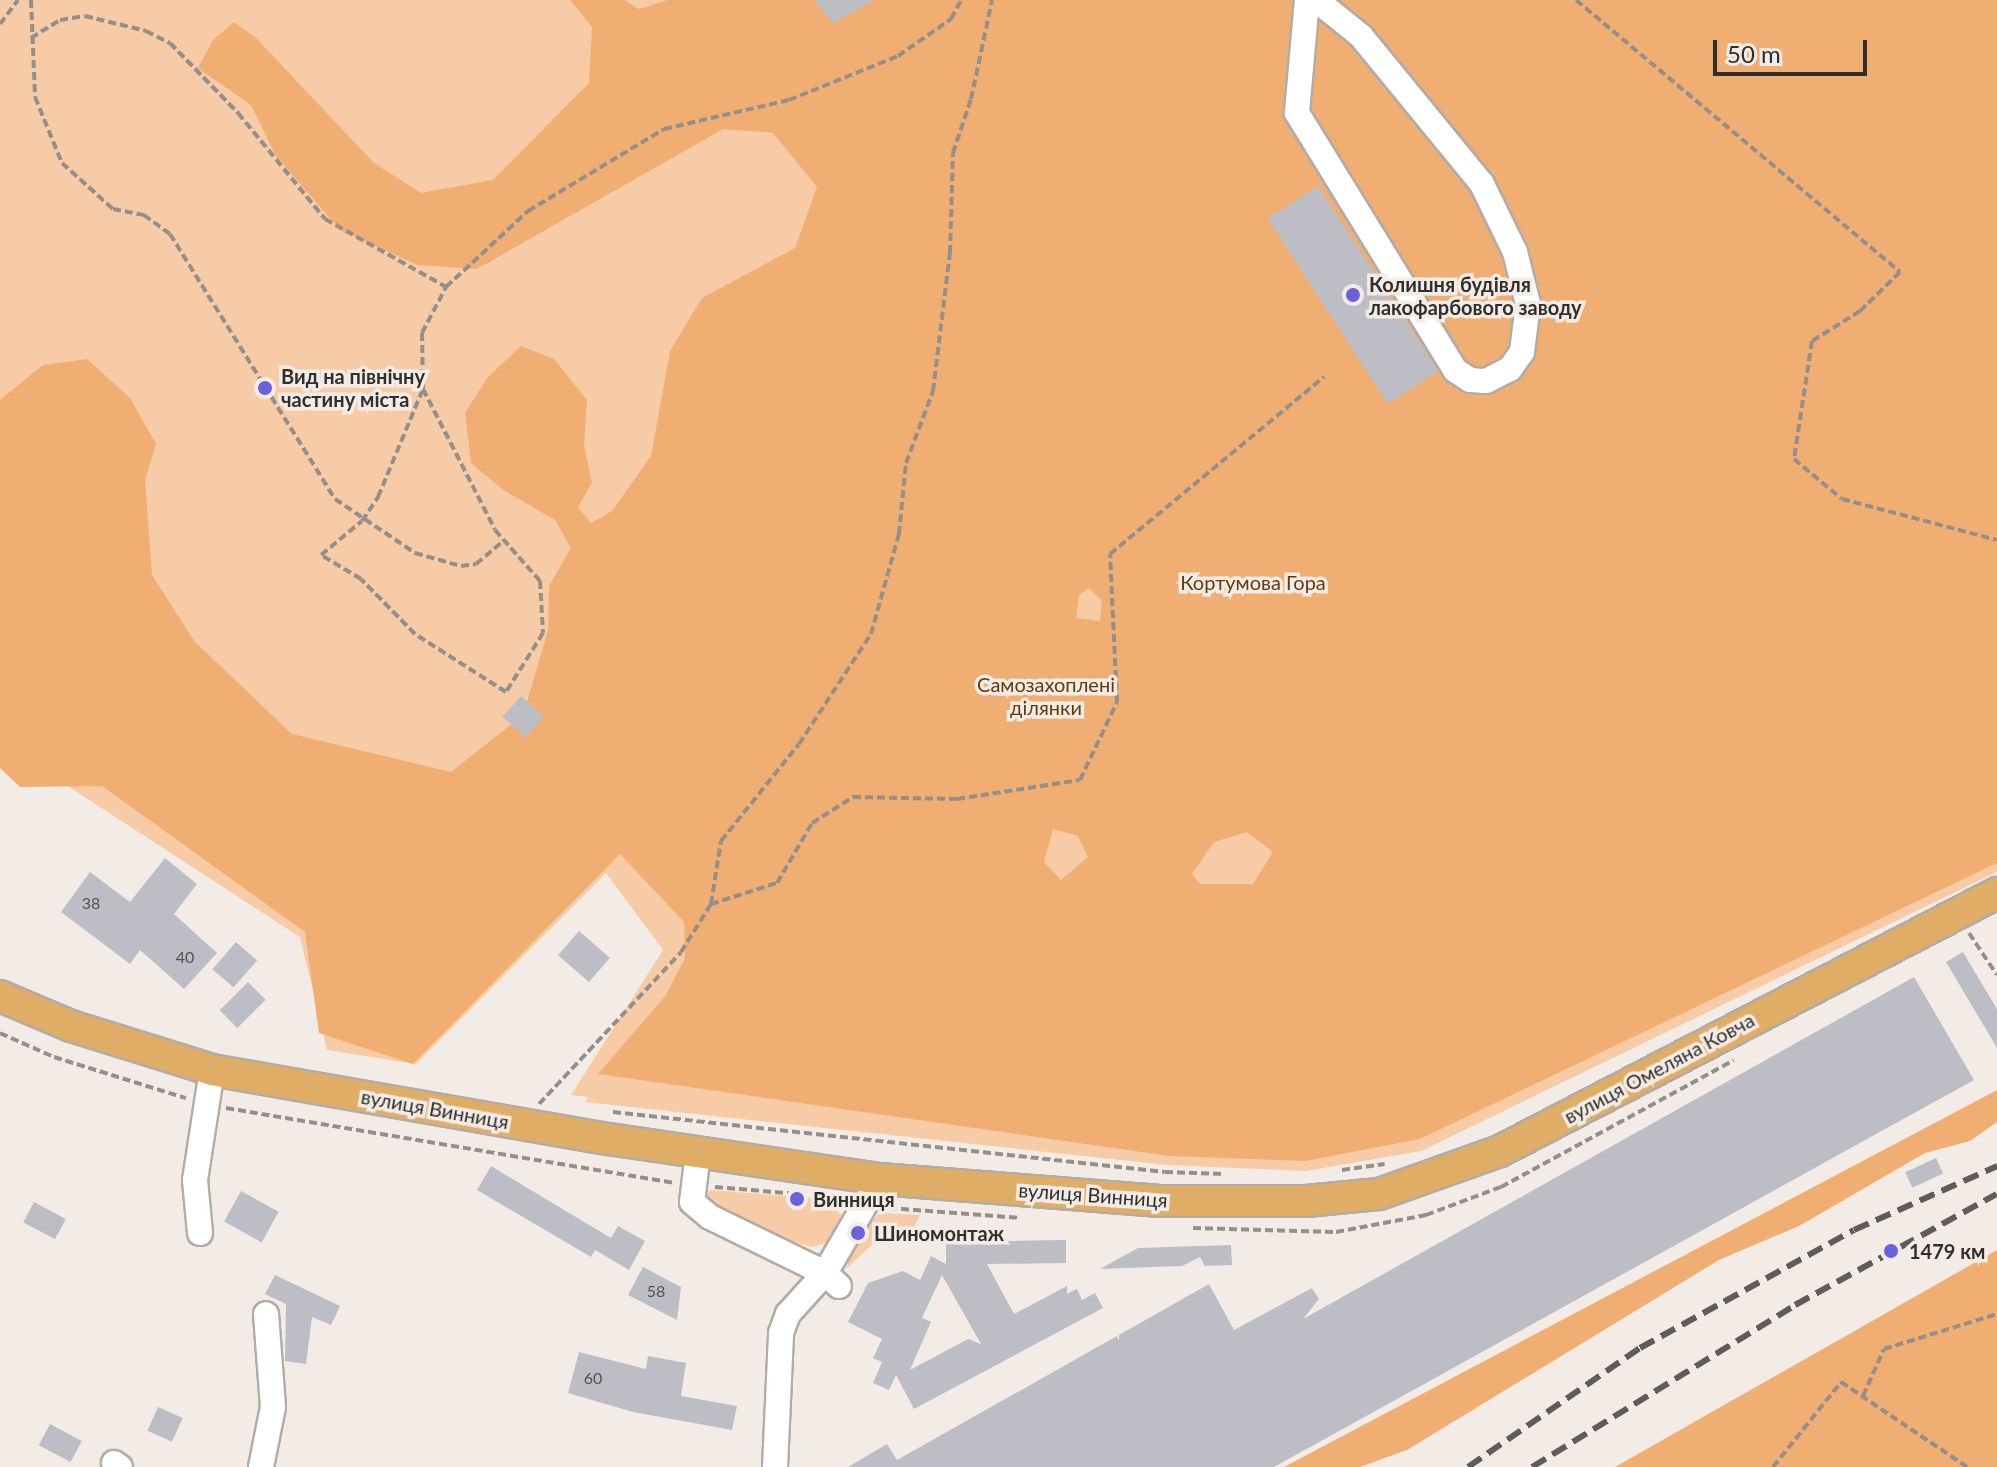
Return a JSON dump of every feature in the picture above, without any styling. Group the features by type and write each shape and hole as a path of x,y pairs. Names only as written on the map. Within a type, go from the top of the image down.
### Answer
{"main road":[{"name":"вулиця Омеляна Ковча","path":"1306,1201 1379,1194 1500,1151 1997,893"},
{"name":"вулиця Винниця","path":"0,996 71,1026 212,1070 698,1153 880,1179 1160,1201 1306,1201"}],"street":[{"path":"1307,0 1297,113 1455,370 1470,380 1486,381 1510,369 1522,352 1528,304 1515,252 1482,184 1361,36 1316,0"},
{"path":"200,1233 195,1180 204,1104 212,1070"},
{"path":"698,1153 692,1202 710,1217 832,1280"},
{"path":"775,1467 781,1333 788,1314 832,1280 880,1179"},
{"path":"261,1467 273,1407 266,1314"}],"path":[{"path":"0,24 18,0"},
{"path":"31,0 35,97 62,163 113,209 144,215 170,234 295,440 335,499 362,521 415,553 443,557 461,566 476,564 504,540"},
{"path":"423,389 504,540 540,581 543,633 506,692 415,634 361,579 321,555 362,521 378,497 423,389 422,333 446,287 528,211 664,129 789,100 898,56 951,19 961,0"},
{"path":"529,1126 541,1099 681,952 711,904 721,841 799,744 871,634 899,534 906,463 933,391 950,253 953,153 971,99 992,0"},
{"path":"1576,0 1900,272 1860,311 1812,341 1794,459 1842,499 1997,540"},
{"path":"31,38 60,20 85,16 146,31 170,43 238,113 325,219 446,287"},
{"path":"711,904 777,883 812,823 853,797 957,799 1080,780 1117,702 1110,554 1324,377"},
{"path":"1960,911 1997,975"},
{"path":"0,1033 54,1057 204,1104 692,1185 814,1196"},
{"path":"611,1112 1149,1171 1228,1174"},
{"path":"1335,1171 1393,1163"},
{"path":"1863,1397 1884,1349 1997,1314"},
{"path":"1773,1467 1841,1382 1967,1467"}],"green space":[{"name":"Кортумова Гора","path":"0,0 1997,0 1997,872 1421,1151 1306,1171 1167,1165 585,1102 589,1097 571,1095 663,950 606,873 416,1064 327,1050 300,937 0,742"},
{"name":"Кортумова Гора","path":"570,0 624,0 639,9 668,0 1997,0 1997,863 1420,1139 1305,1161 1169,1156 598,1074 666,995 685,958 684,922 620,854 413,1064 319,1033 305,932 102,786 20,787 0,768 0,400 43,365 87,359 130,398 156,444 145,480 152,575 195,642 292,734 451,772 523,715 548,631 549,586 571,548 555,520 502,489 471,463 465,413 487,378 521,346 554,359 587,400 584,445 592,483 578,507 591,523 612,511 651,456 670,351 702,298 795,248 817,187 773,133 723,129 477,269 418,265 341,231 276,156 251,105 198,68 213,40 234,22 255,37 374,163 421,193 493,180 589,83 592,27","holes":["1089,588 1102,601 1100,621 1076,618 1079,595","1053,829 1078,836 1088,857 1061,880 1044,862","1247,832 1273,852 1253,884 1200,884 1192,874 1214,842"]},
{"path":"1997,1090 1997,1122 1970,1141 1925,1153 1799,1226 1719,1260 1407,1450 1360,1467 1284,1467"},
{"path":"712,1190 823,1199 841,1214 831,1241 813,1247 766,1235 719,1216 702,1194"},
{"path":"879,1213 920,1215 907,1241 878,1239 847,1268 852,1247"},
{"path":"1997,1250 1997,1467 1615,1467"}],"building":[{"path":"814,0 874,0 833,23"},
{"name":"Колишня будівля лакофарбового заводу","path":"1318,186 1438,371 1388,404 1268,219"},
{"path":"521,696 544,717 525,738 502,717"},
{"path":"165,858 197,884 174,914 217,953 184,989 140,950 130,964 61,912 90,872 130,902"},
{"path":"579,931 610,958 589,982 558,955"},
{"path":"236,942 257,960 234,988 212,969"},
{"path":"1963,952 1997,1009 1997,1048 1946,962"},
{"path":"1914,977 1974,1080 1274,1467 848,1467 887,1444 897,1460 1117,1336 1119,1341 1119,1335 1209,1284 1234,1330 1312,1288 1319,1299 1303,1319"},
{"path":"248,982 266,1000 237,1028 220,1010"},
{"path":"1936,1158 1943,1173 1912,1188 1905,1172"},
{"path":"491,1166 611,1238 618,1226 645,1241 629,1270 595,1250 591,1257 477,1190"},
{"path":"241,1191 279,1212 262,1242 224,1222"},
{"path":"34,1202 66,1219 55,1239 23,1222"},
{"path":"1066,1240 1066,1263 987,1264 1014,1314 1067,1286 1067,1294 1077,1289 1082,1300 1095,1293 1103,1308 914,1409 896,1375 889,1390 873,1383 882,1362 873,1358 882,1339 848,1322 868,1283 903,1271 920,1280 931,1256 946,1264 946,1242","holes":["942,1275 981,1344 968,1339 910,1370 931,1322 922,1318"]},
{"path":"1231,1245 1232,1265 1205,1266 1200,1257 1182,1266 1100,1269 1138,1248"},
{"path":"643,1267 681,1287 677,1320 628,1295"},
{"path":"275,1275 340,1306 331,1325 312,1317 306,1364 285,1361 286,1304 265,1294"},
{"path":"579,1352 646,1369 648,1356 686,1363 681,1396 737,1406 732,1430 633,1412 568,1393"},
{"path":"158,1407 183,1418 172,1442 147,1431"},
{"path":"50,1424 82,1441 71,1462 39,1445"}],"railway":[{"path":"1468,1467 1640,1348 1854,1230 1997,1166"},
{"path":"1532,1467 1795,1305 1997,1194"}],"place":[{"name":"Колишня будівля лакофарбового заводу","path":"1353,295"},
{"name":"Вид на північну частину міста","path":"265,388"},
{"name":"Винниця","path":"797,1199"},
{"name":"Шиномонтаж","path":"858,1233"},
{"name":"1479 км","path":"1891,1251"}],"park label":[{"name":"Самозахоплені ділянки","path":"1046,696"}]}
